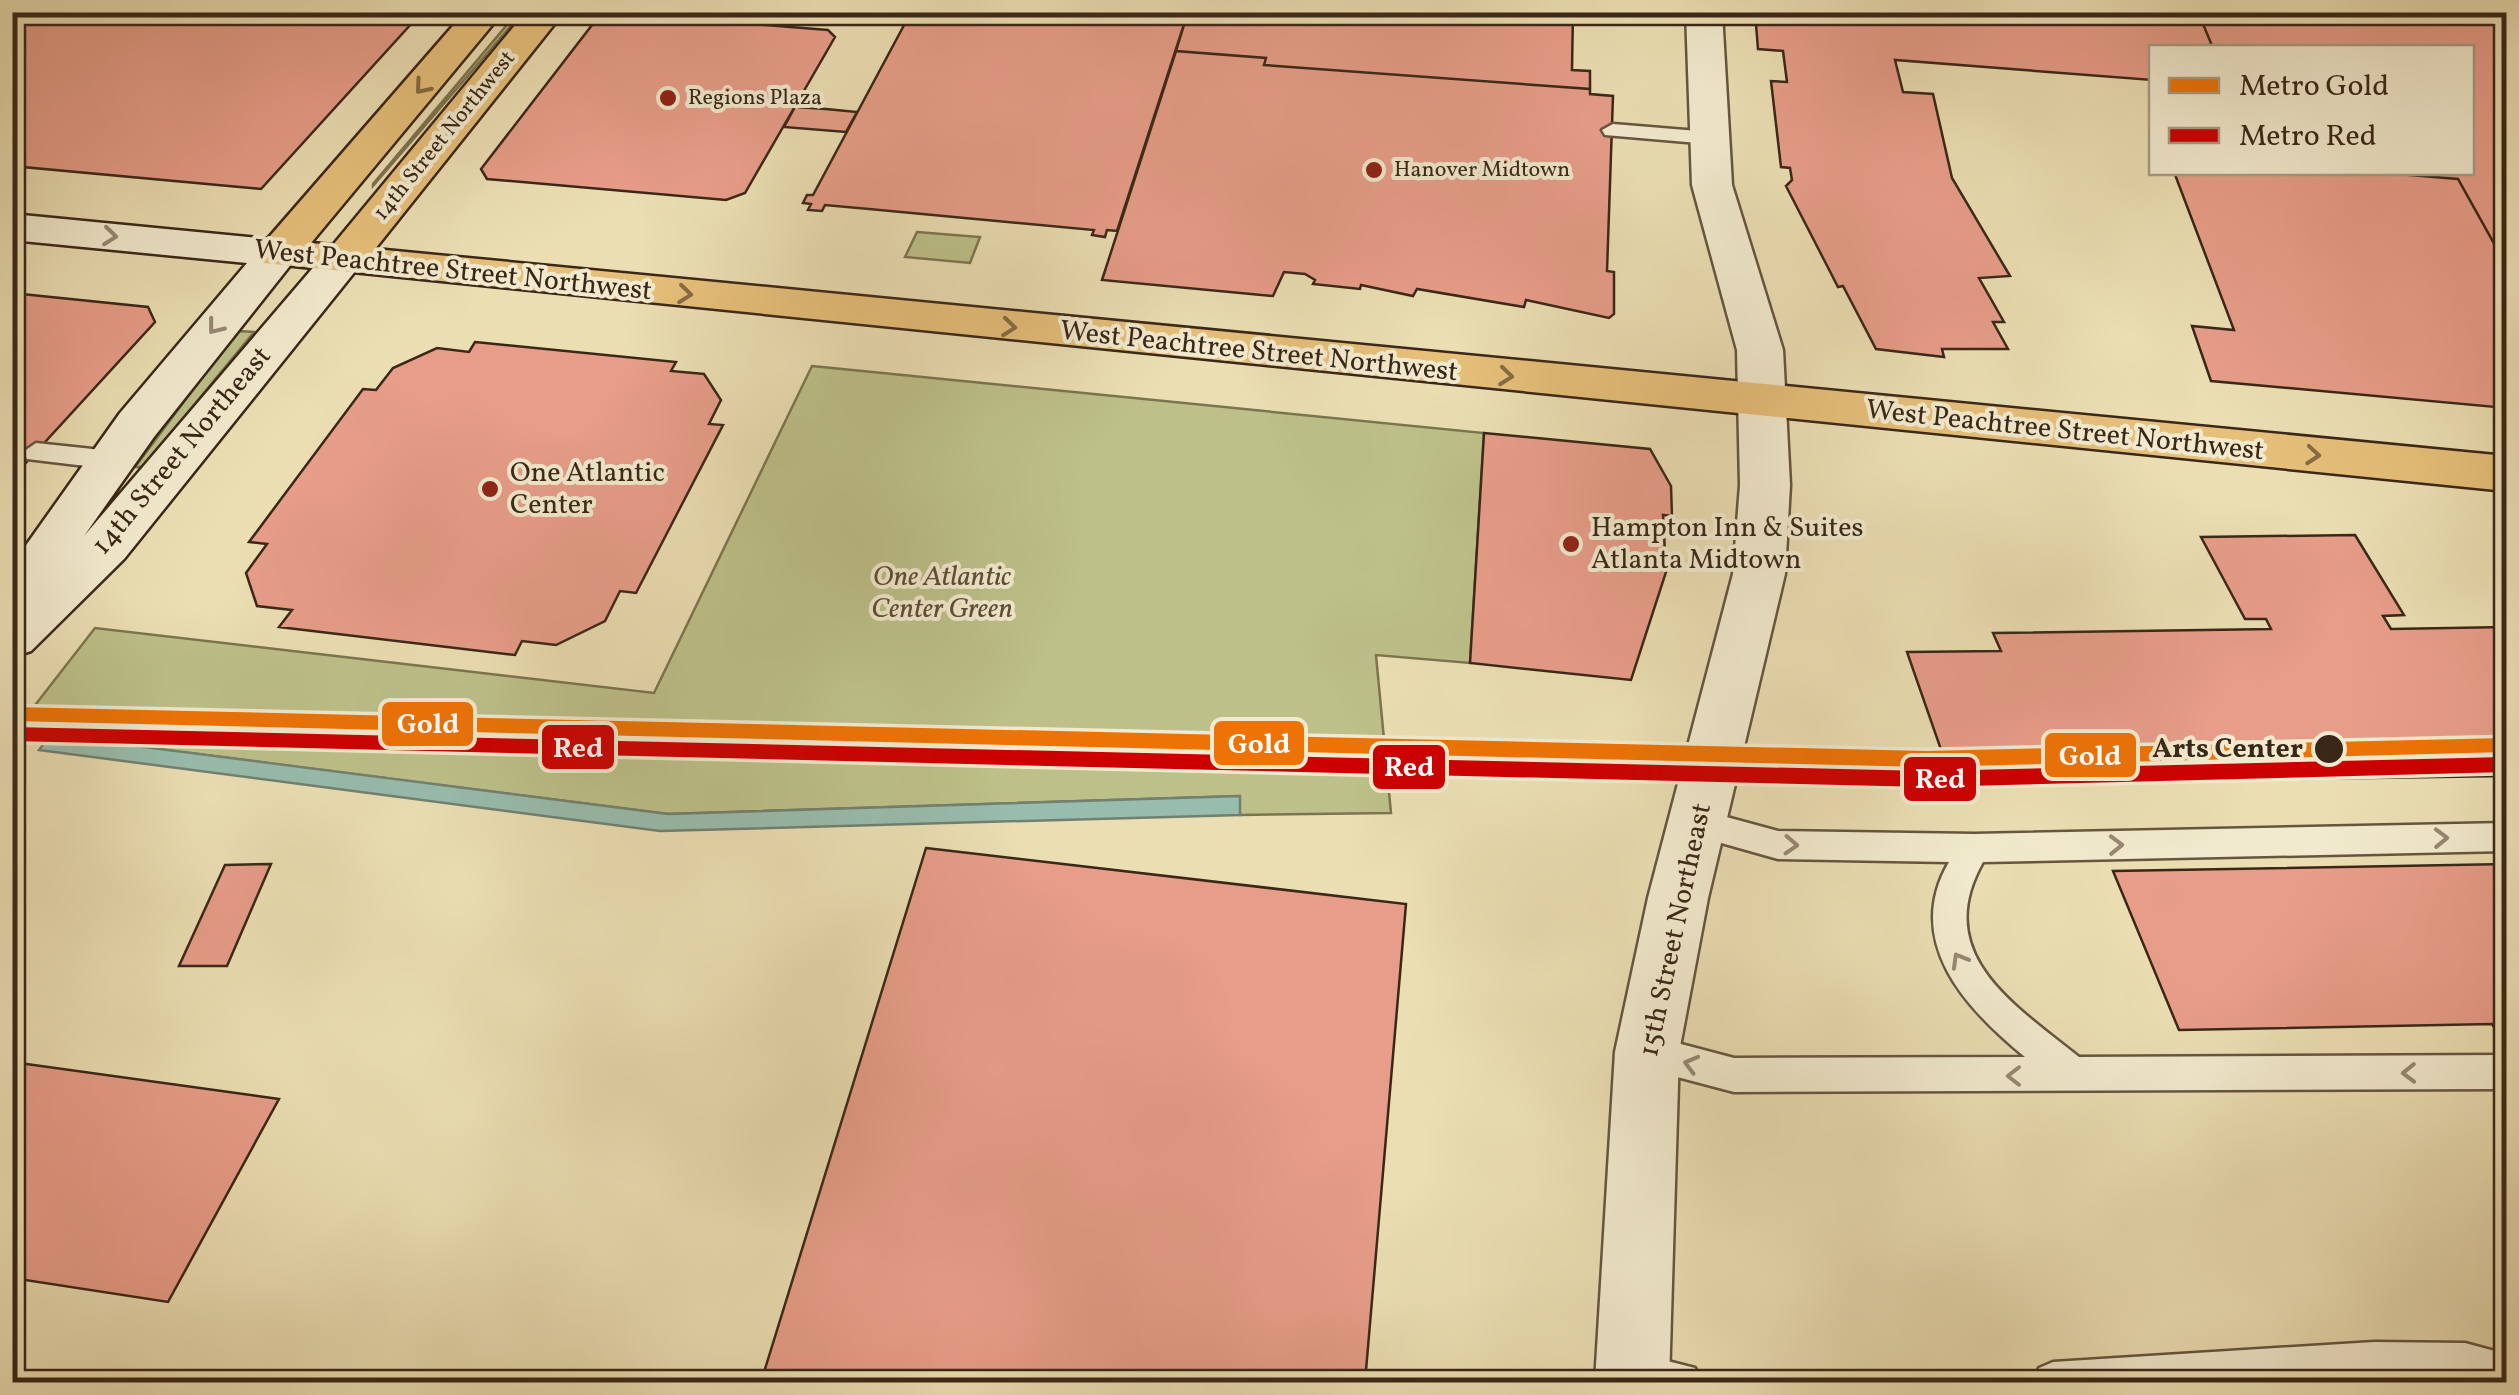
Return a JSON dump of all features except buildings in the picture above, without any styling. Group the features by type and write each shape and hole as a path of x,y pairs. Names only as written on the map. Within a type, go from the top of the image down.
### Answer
{"main road":[{"name":"14th Street Northwest","path":"279,253 485,12"},
{"name":"14th Street Northwest","path":"344,259 546,12"},
{"name":"West Peachtree Street Northwest","path":"279,253 2506,474"}],"street":[{"name":"15th Street Northeast","path":"1648,1379 1648,1052 1697,823 1759,574 1765,485 1763,402 1752,312 1712,184 1704,12"},
{"name":"West Peachtree Street Northwest","path":"12,227 279,253"},
{"name":"14th Street Northeast","path":"12,610 54,537 111,460 279,253"},
{"name":"14th Street Northeast","path":"12,636 106,546 344,259"}],"lane":[{"path":"1613,130 1710,138"},
{"path":"36,452 111,460"},
{"path":"1697,823 1778,845 1974,848 2506,837"},
{"path":"1974,848 1954,875 1944,906 1951,946 1991,1006 2077,1077"},
{"path":"1648,1052 1734,1075 2077,1077 2506,1072"},
{"path":"2053,1382 2374,1362 2465,1364 2506,1374"}],"green space":[{"path":"517,13 522,13 373,186 373,184"},
{"path":"917,232 980,237 970,263 905,257"},
{"path":"237,331 254,332 143,467 135,467"},
{"name":"One Atlantic Center Green","path":"812,366 1484,433 1470,663 1376,655 1391,813 1240,815 1239,796 668,814 15,731 95,628 654,693"}],"shaded area":[{"path":"50,735 668,814 1240,796 1240,815 660,831 39,750"}],"metro line":[{"name":"Gold","path":"12,714 1926,759 2506,745"},
{"name":"Red","path":"12,734 1926,779 2506,765"}],"place":[{"name":"Regions Plaza","path":"668,98"},
{"name":"Hanover Midtown","path":"1374,170"},
{"name":"One Atlantic Center","path":"490,489"},
{"name":"Hampton Inn & Suites Atlanta Midtown","path":"1571,544"},
{"name":"Arts Center","path":"2329,749"}]}
